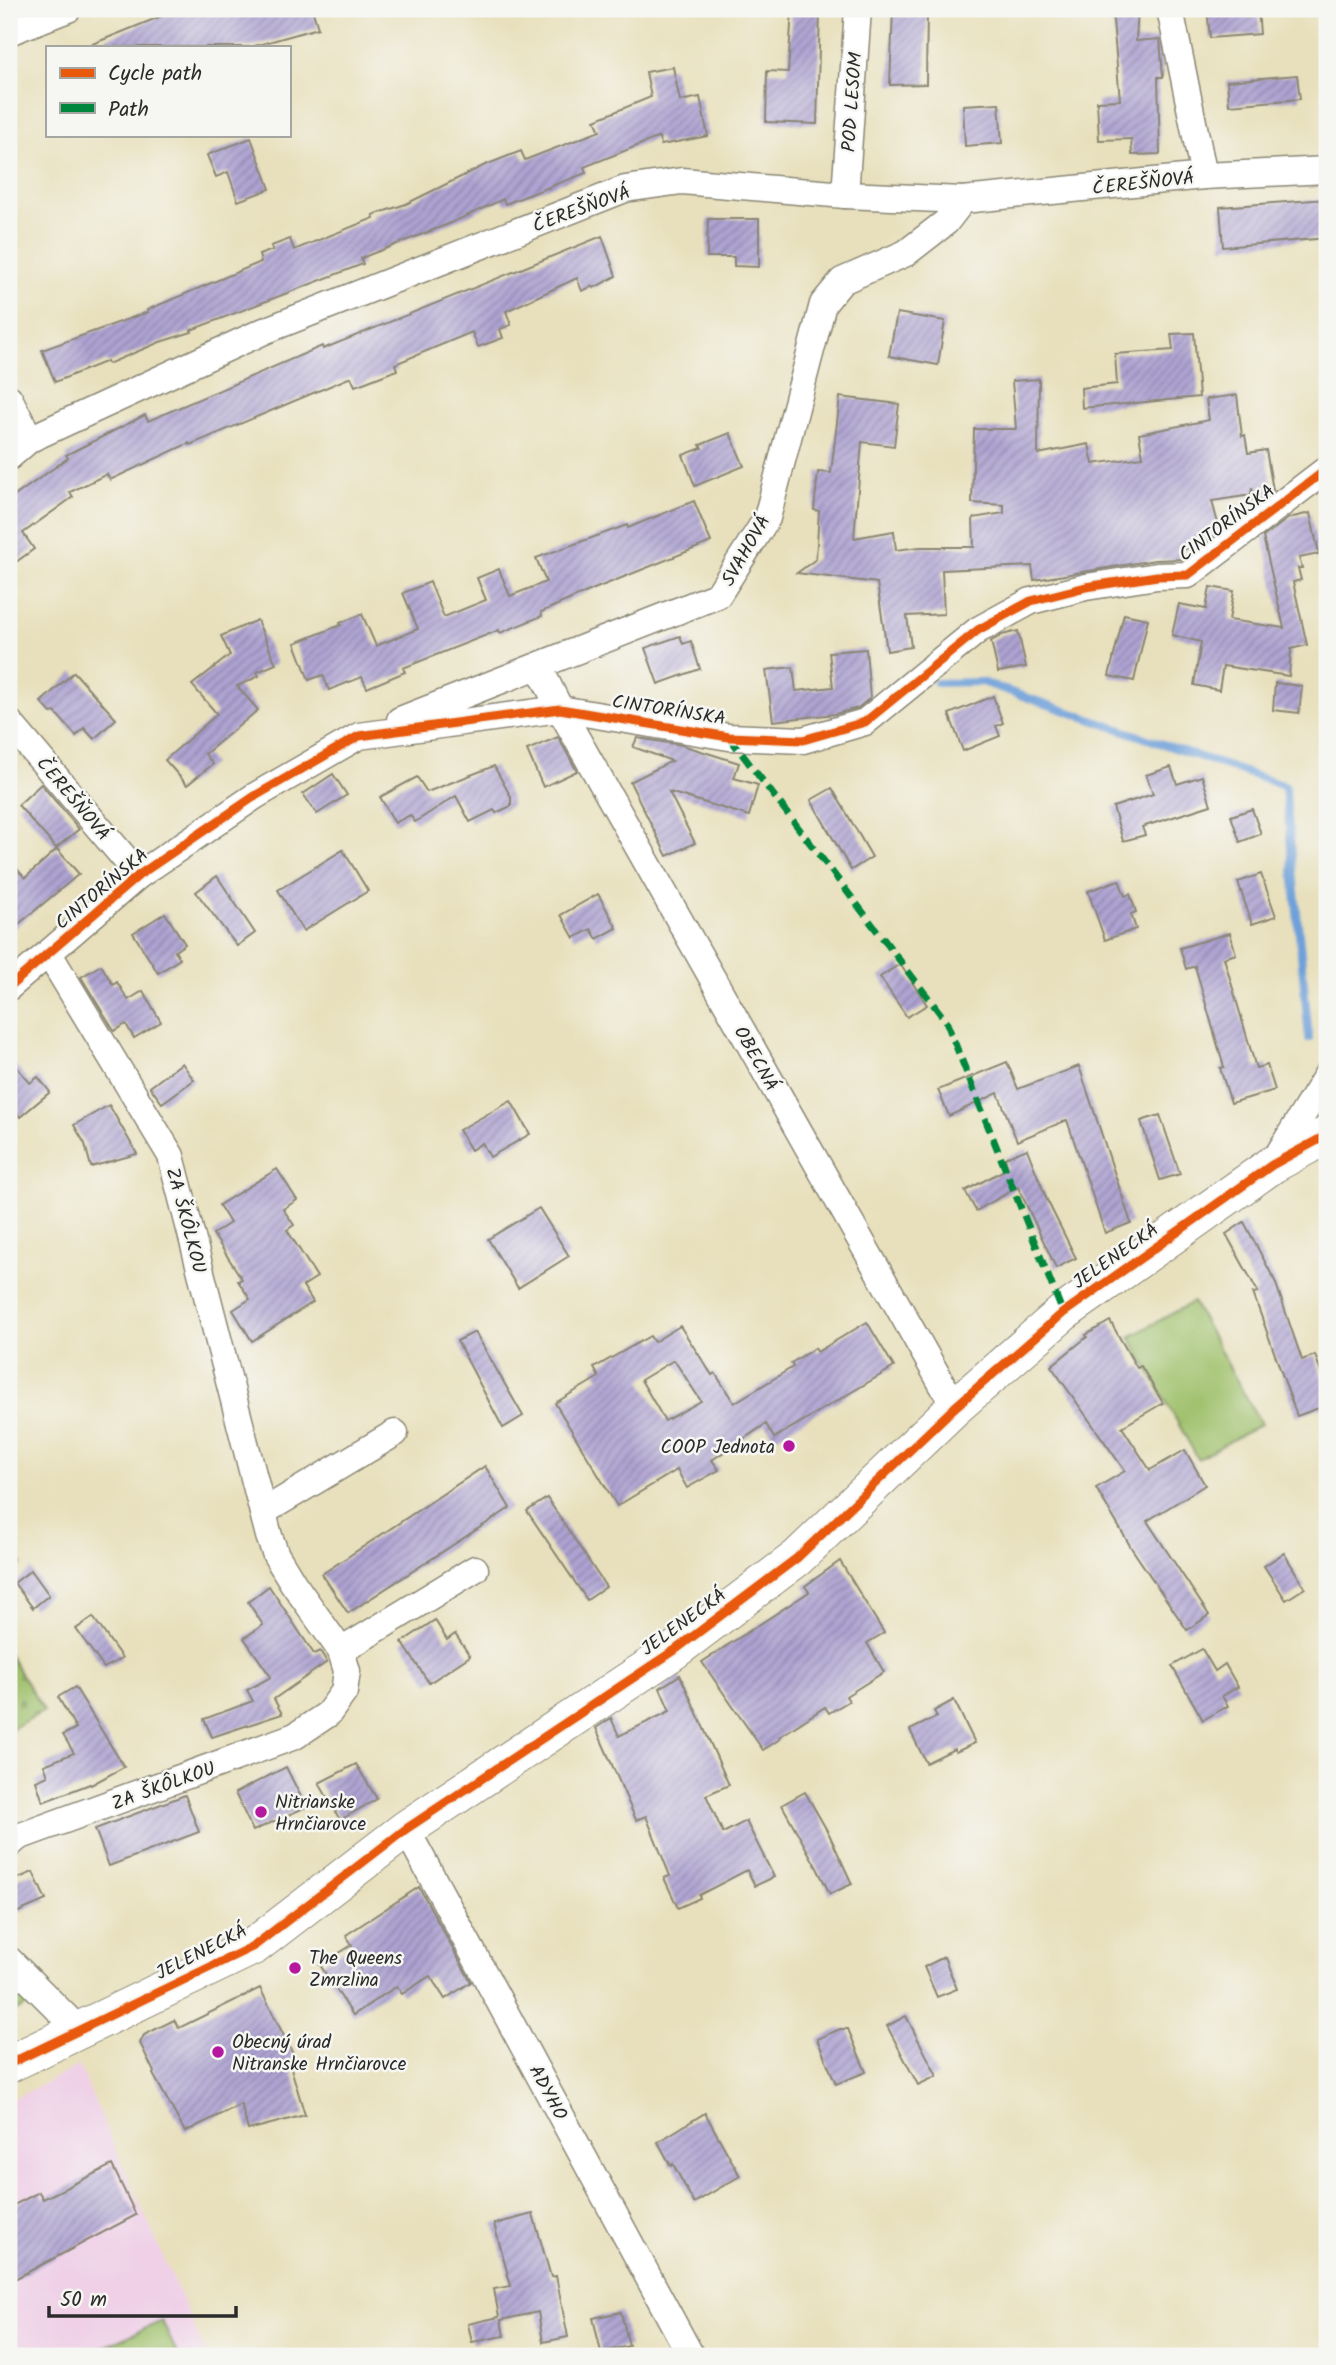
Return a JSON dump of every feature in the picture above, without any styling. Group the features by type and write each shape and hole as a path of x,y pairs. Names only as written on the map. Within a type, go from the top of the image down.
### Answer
{"street":[{"path":"9,32 68,9"},
{"name":"POD LESOM","path":"845,195 858,9"},
{"path":"1170,9 1203,176"},
{"name":"ČEREŠŇOVÁ","path":"9,457 30,439 264,331 625,190 682,181 845,195 963,200 1203,176 1327,170"},
{"name":"SVAHOVÁ","path":"359,736 718,595 767,518 823,304 842,281 906,253 946,222 963,200"},
{"path":"9,398 30,439"},
{"name":"CINTORÍNSKA","path":"9,987 139,875 255,796 359,736 560,709 729,737 803,740 865,722 978,630 1031,601 1086,587 1157,576 1188,575 1327,469"},
{"name":"OBECNÁ","path":"539,667 560,709 955,1407"},
{"name":"ČEREŠŇOVÁ","path":"9,722 139,875"},
{"name":"ZA ŠKÔLKOU","path":"9,1845 18,1837 296,1735 327,1714 344,1692 347,1671 341,1651 276,1555 171,1156 50,954"},
{"path":"1272,1165 1327,1075"},
{"name":"JELENECKÁ","path":"9,2064 254,1946 407,1829 675,1650 797,1558 955,1407 1063,1313 1272,1165 1327,1135"},
{"path":"264,1512 395,1433"},
{"path":"341,1651 475,1569"},
{"name":"ADYHO","path":"407,1829 691,2356"},
{"path":"9,1960 79,2030"}],"shaded area":[{"path":"79,2066 207,2356 9,2356 9,2101"}],"green space":[{"path":"1193,1302 1261,1424 1198,1459 1130,1337"},
{"path":"9,1539 22,1564 9,1574"},
{"path":"9,1655 44,1711 9,1730"},
{"path":"9,1977 33,2003 9,2014"},
{"path":"162,2321 178,2356 84,2356"}],"building":[{"path":"179,9 312,9 318,28 255,46 87,46"},
{"path":"792,9 820,9 817,124 766,122 767,71 788,72"},
{"path":"893,9 927,9 926,84 890,85"},
{"path":"1112,9 1138,9 1136,41 1160,39 1163,77 1158,77 1160,154 1132,155 1131,139 1099,140 1097,101 1120,100"},
{"path":"1207,9 1258,9 1260,34 1210,38"},
{"path":"673,67 680,101 700,97 708,136 661,145 659,137 584,167 586,173 505,204 503,199 451,223 361,258 363,264 191,330 192,332 55,382 42,350 148,312 147,310 261,262 259,255 273,250 271,246 290,239 294,250 374,218 373,215 406,204 483,166 521,151 525,160 600,131 595,120 651,97 646,72"},
{"path":"1297,75 1300,99 1229,105 1227,81"},
{"path":"999,103 1002,143 965,146 963,105"},
{"path":"251,138 270,189 238,201 228,172 216,177 207,155"},
{"path":"1327,199 1327,238 1223,247 1220,207"},
{"path":"708,219 759,219 759,267 734,266 734,257 707,257"},
{"path":"602,236 616,276 582,291 577,278 506,311 511,325 500,329 503,338 478,347 472,332 395,364 397,370 355,386 351,377 190,445 189,443 110,480 107,474 70,492 73,497 23,533 34,549 9,567 9,500 68,458 66,455 145,415 148,421 322,346 323,349"},
{"path":"897,313 945,321 938,365 889,356"},
{"path":"1194,333 1199,397 1082,408 1081,388 1117,384 1115,354 1173,350 1171,334"},
{"path":"1039,379 1038,454 1089,444 1093,464 1143,457 1139,434 1209,420 1206,399 1237,395 1242,436 1245,435 1248,453 1266,450 1273,490 1255,504 1252,488 1251,495 1212,501 1220,531 1204,543 1181,550 1182,559 1155,560 1034,580 1032,566 942,570 944,614 907,616 911,647 887,651 877,583 797,573 816,559 819,511 814,510 818,472 831,473 840,397 899,404 894,446 862,442 854,538 894,531 896,550 974,547 973,518 1004,513 1004,505 972,503 974,429 1016,429 1012,381"},
{"path":"730,433 744,466 695,486 683,455"},
{"path":"694,501 711,542 541,612 542,616 403,668 405,672 367,688 362,677 329,690 323,675 309,680 295,643 362,614 376,646 418,629 403,593 430,582 444,617 486,600 477,578 499,569 510,596 546,582 536,558 627,525 628,528"},
{"path":"1310,513 1319,554 1299,558 1301,580 1293,582 1307,645 1291,649 1289,676 1223,666 1219,690 1194,685 1201,642 1172,635 1179,604 1206,609 1210,587 1234,591 1229,620 1284,628 1263,537 1289,518"},
{"path":"1124,614 1148,619 1134,681 1109,676"},
{"path":"257,620 276,664 257,672 259,676 237,686 258,710 205,754 213,764 187,785 165,760 217,714 192,685 230,655 221,636"},
{"path":"1018,631 1026,667 998,672 991,641"},
{"path":"680,636 683,644 691,641 700,669 658,684 645,648"},
{"path":"866,649 870,698 858,708 835,714 773,721 766,670 793,667 796,691 833,687 829,652"},
{"path":"74,672 116,719 94,739 84,728 76,736 55,712 51,713 41,702"},
{"path":"1275,683 1302,686 1299,713 1273,710"},
{"path":"993,696 1003,723 996,726 1000,736 963,751 949,714"},
{"path":"558,737 577,771 543,787 527,750"},
{"path":"637,738 682,745 739,763 734,778 758,785 749,816 669,792 695,843 667,856 630,782 672,761 633,747"},
{"path":"494,766 511,797 511,806 496,813 494,810 470,822 456,796 415,822 410,815 395,823 380,797 417,777 427,792"},
{"path":"1171,767 1177,784 1202,776 1211,805 1142,827 1145,835 1123,841 1113,807 1153,794 1146,775"},
{"path":"333,774 347,795 317,814 303,794"},
{"path":"41,784 79,829 56,848 18,805"},
{"path":"832,788 872,857 851,870 811,800"},
{"path":"1252,809 1261,834 1240,842 1231,816"},
{"path":"57,849 79,874 9,932 9,860 25,878"},
{"path":"343,850 368,891 303,931 278,890"},
{"path":"1261,874 1276,916 1252,924 1238,882"},
{"path":"217,876 255,933 237,946 196,892"},
{"path":"1119,880 1125,896 1130,894 1136,912 1131,914 1136,929 1105,940 1088,891"},
{"path":"598,894 617,928 597,939 591,929 574,938 561,915"},
{"path":"165,913 185,944 175,951 180,959 158,973 133,933"},
{"path":"1230,933 1236,954 1224,958 1256,1068 1267,1065 1275,1090 1231,1103 1220,1068 1224,1067 1195,966 1186,969 1180,948"},
{"path":"900,964 927,1005 907,1017 880,977"},
{"path":"101,965 113,985 117,982 128,1000 143,991 161,1022 134,1038 126,1024 114,1031 81,977"},
{"path":"9,1058 30,1083 38,1077 50,1092 20,1117 9,1104"},
{"path":"1007,1062 1018,1089 1079,1066 1131,1223 1105,1233 1067,1120 1017,1141 998,1093 949,1116 938,1090"},
{"path":"182,1063 194,1080 162,1103 150,1087"},
{"path":"511,1101 530,1134 490,1157 482,1143 471,1150 459,1130"},
{"path":"109,1105 137,1154 91,1167 85,1144 74,1125"},
{"path":"1160,1115 1180,1174 1160,1180 1141,1121"},
{"path":"1027,1149 1047,1200 1076,1258 1056,1268 1018,1187 976,1211 965,1191 1008,1168 1005,1158"},
{"path":"277,1169 297,1200 283,1209 294,1225 287,1230 317,1277 303,1286 313,1302 252,1341 233,1310 250,1299 238,1281 242,1279 213,1234 230,1223 219,1205"},
{"path":"539,1208 569,1256 518,1288 488,1239"},
{"path":"1244,1222 1275,1281 1302,1360 1315,1355 1327,1390 1327,1405 1297,1416 1253,1293 1258,1292 1226,1234"},
{"path":"1110,1321 1137,1368 1141,1366 1163,1403 1122,1427 1150,1470 1185,1450 1205,1485 1147,1521 1209,1615 1187,1630 1132,1549 1096,1488 1125,1471 1051,1366 1087,1337 1086,1335"},
{"path":"867,1322 894,1367 774,1438 766,1424 712,1460 719,1470 687,1488 677,1470 617,1506 555,1403 599,1377 594,1368 650,1336 654,1342 680,1326 734,1403 793,1367 791,1363 815,1348 817,1352","holes":["674,1360 701,1401 665,1421 641,1380"]},
{"path":"475,1332 523,1416 503,1428 457,1341"},
{"path":"485,1466 510,1508 348,1613 322,1574"},
{"path":"547,1498 606,1587 587,1600 527,1511"},
{"path":"1284,1553 1305,1588 1286,1600 1264,1566"},
{"path":"840,1561 884,1633 867,1643 884,1672 846,1696 849,1701 829,1713 825,1707 763,1750 702,1662 809,1592 805,1586"},
{"path":"31,1570 49,1595 33,1608 14,1583"},
{"path":"269,1586 314,1654 320,1651 327,1662 274,1699 282,1714 212,1737 204,1719 253,1701 247,1690 271,1677 244,1638 263,1625 248,1602"},
{"path":"93,1617 122,1658 104,1668 76,1629"},
{"path":"435,1620 447,1640 455,1634 470,1656 429,1683 402,1642"},
{"path":"1202,1649 1215,1671 1225,1664 1238,1687 1222,1696 1228,1706 1203,1720 1172,1666"},
{"path":"680,1675 729,1785 706,1795 723,1833 746,1821 774,1877 755,1886 747,1870 678,1908 664,1878 670,1876 646,1816 636,1820 596,1728 611,1718 619,1736 670,1711 660,1688"},
{"path":"75,1687 124,1767 91,1785 43,1802 36,1781 48,1776 44,1765 74,1753 63,1735 76,1728 58,1697"},
{"path":"954,1700 975,1743 956,1752 954,1749 926,1763 910,1730 937,1717 934,1711"},
{"path":"356,1764 377,1799 340,1820 319,1783"},
{"path":"286,1767 306,1807 253,1831 235,1793"},
{"path":"805,1792 829,1834 852,1884 830,1894 782,1805"},
{"path":"185,1795 199,1832 109,1866 95,1829"},
{"path":"33,1872 46,1900 16,1913 9,1896 9,1882"},
{"path":"419,1887 471,1982 445,1999 430,1976 402,1994 397,1986 353,2015 320,1965 352,1945 346,1935"},
{"path":"944,1957 957,1989 937,1997 924,1967"},
{"name":"Obecný úrad Nitranske Hrnčiarovce","path":"260,1988 297,2062 290,2065 305,2115 248,2130 241,2104 185,2132 153,2074 140,2043 144,2035 174,2020 179,2028"},
{"path":"906,2016 937,2076 918,2085 887,2026"},
{"path":"840,2029 848,2029 866,2072 836,2084 817,2039"},
{"path":"705,2113 740,2176 694,2203 658,2142"},
{"path":"112,2165 136,2215 9,2282 9,2216 15,2213 12,2206 39,2192 43,2199"},
{"path":"533,2214 551,2277 556,2276 568,2337 543,2342 538,2312 501,2320 504,2336 472,2342 468,2324 499,2317 494,2289 511,2286 494,2224"},
{"path":"621,2312 629,2346 601,2352 593,2318"}],"waterway":[{"path":"937,683 982,682 1285,786 1309,1038"}],"marked path":[{"path":"729,737 946,1021 1063,1313"}],"cycle path":[{"path":"9,987 139,875 255,796 359,736 560,709 729,737 803,740 865,722 978,630 1031,601 1086,587 1157,576 1188,575 1327,469"},
{"path":"9,2064 254,1946 406,1829 675,1650 797,1558 955,1407 1063,1313 1272,1165 1327,1135"}],"place":[{"name":"COOP Jednota","path":"789,1446"},
{"name":"Nitrianske Hrnčiarovce","path":"261,1812"},
{"name":"The Queens Zmrzlina","path":"295,1968"},
{"name":"Obecný úrad Nitranske Hrnčiarovce","path":"218,2052"}]}
